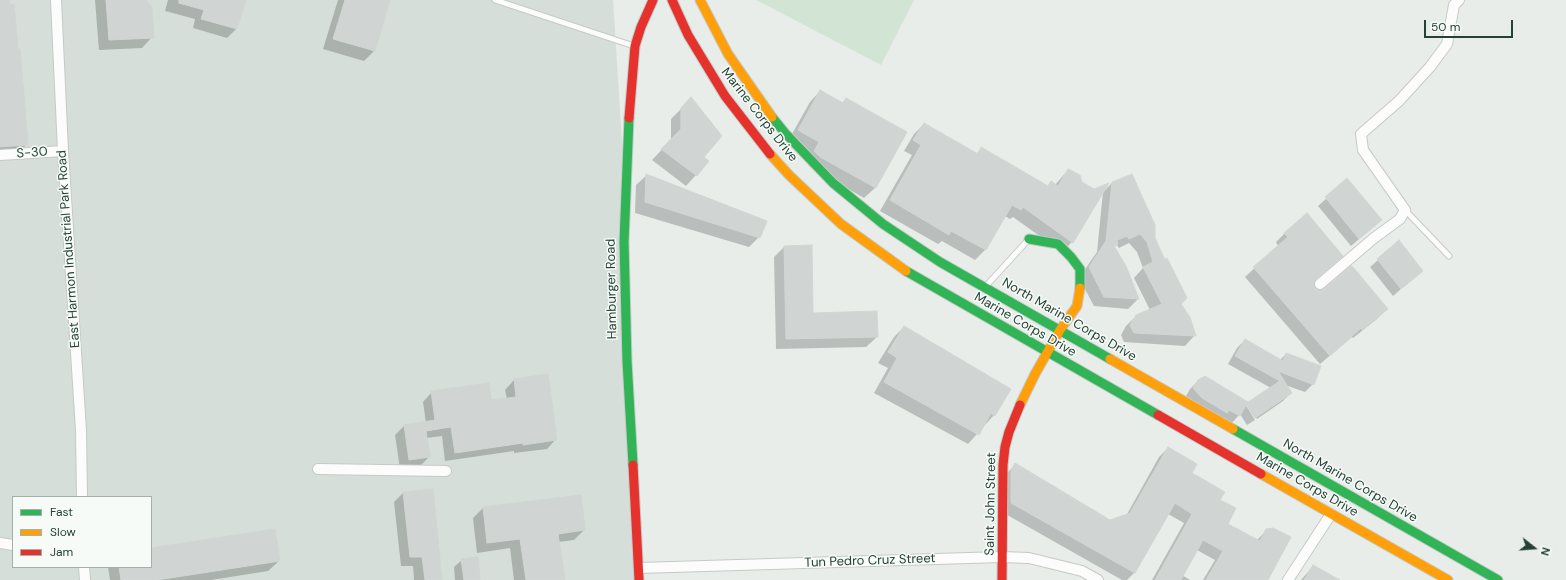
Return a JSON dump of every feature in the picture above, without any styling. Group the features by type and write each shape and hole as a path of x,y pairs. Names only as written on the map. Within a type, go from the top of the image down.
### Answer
{"main road":[{"name":"Hamburger Road","path":"639,580 627,353 624,242 628,144 635,46 641,27 653,0"},
{"name":"Marine Corps Drive","path":"672,0 699,54 726,96 766,149 802,189 841,224 895,264 1047,353 1448,580"},
{"name":"North Marine Corps Drive","path":"700,0 728,54 746,81 785,133 820,170 858,204 909,242 1496,580"},
{"name":"Saint John Street","path":"1002,580 1003,465 1005,447 1017,412 1047,353 1060,330 1077,306 1080,285 1080,269 1058,244 1029,239"}],"street":[{"name":"East Harmon Industrial Park Road","path":"56,0 63,151 81,430 82,496"},
{"path":"1320,284 1374,238 1400,220 1405,210 1363,150 1361,134 1399,101 1430,67 1447,44 1454,5 1459,0"},
{"name":"S-30","path":"0,155 63,151"},
{"path":"318,469 446,471"},
{"path":"1288,580 1331,514"},
{"path":"0,543 12,545"},
{"name":"Tun Pedro Cruz Street","path":"639,568 1002,557 1029,558 1082,571 1098,580"},
{"path":"84,568 85,580"}],"lane":[{"path":"495,0 635,46"},
{"path":"1405,210 1450,256"},
{"path":"985,287 1029,239"}],"shaded area":[{"path":"0,0 613,0 625,191 639,580 0,580"}],"green space":[{"path":"756,0 914,0 881,65"}],"building":[{"path":"0,0 9,0 10,5 14,4 18,49 20,49 28,145 0,147"},
{"path":"106,0 146,0 152,7 154,38 109,40"},
{"path":"179,0 246,0 237,29 201,19 204,10 179,3"},
{"path":"345,0 390,0 375,51 333,39"},
{"path":"820,90 843,103 846,98 907,132 876,188 820,157 814,151 819,142 798,130"},
{"path":"691,97 722,136 704,157 709,161 697,176 661,149 681,129 681,108"},
{"path":"924,123 978,154 981,147 1048,186 1051,181 1058,186 1068,169 1080,175 1082,182 1094,189 1109,183 1073,243 1023,207 1021,210 1012,205 986,250 951,231 949,235 890,200 921,145 913,140"},
{"path":"646,174 767,221 760,238 645,202"},
{"path":"1132,174 1155,225 1155,238 1165,260 1167,258 1187,298 1181,304 1190,317 1196,336 1134,333 1130,325 1136,315 1162,304 1143,267 1153,262 1147,242 1140,234 1129,239 1127,236 1117,240 1118,244 1114,246 1126,266 1139,299 1104,297 1089,267 1106,241 1112,182"},
{"path":"1347,178 1382,220 1359,239 1325,197"},
{"path":"1307,213 1343,256 1316,279 1314,282 1315,288 1318,290 1324,289 1351,266 1388,309 1362,330 1361,328 1330,356 1253,267 1288,237 1284,233"},
{"path":"1399,240 1423,271 1401,289 1377,259"},
{"path":"812,245 813,313 877,311 878,337 786,339 784,246"},
{"path":"904,326 1011,389 995,416 991,413 979,435 884,382 897,358 888,352"},
{"path":"1245,339 1283,361 1286,353 1321,366 1314,385 1278,371 1292,393 1255,418 1246,405 1240,416 1229,410 1227,413 1202,398 1193,388 1198,380 1205,376 1248,402 1280,381 1235,356"},
{"path":"548,374 557,440 523,445 523,443 455,453 451,427 426,431 430,457 409,460 404,425 435,420 431,391 489,383 491,400 516,397 514,379"},
{"path":"1168,447 1197,464 1192,473 1225,492 1220,500 1236,508 1228,524 1260,541 1266,529 1273,528 1291,537 1268,580 1206,580 1223,551 1203,540 1181,580 1155,580 1192,514 1175,503 1135,573 1011,503 1011,470 1015,463 1110,520 1130,513"},
{"path":"433,489 442,580 425,580 422,557 410,557 403,492"},
{"path":"581,495 585,530 558,534 565,580 526,580 520,539 487,543 483,507"},
{"path":"275,529 280,561 157,580 121,580 119,568 152,568 152,548"},
{"path":"478,557 480,580 464,580 461,559"},
{"path":"1313,565 1340,580 1304,580"}],"traffic: fast":[{"path":"772,117 785,133 833,183 883,224 940,262 1110,359"},
{"path":"629,118 624,242 627,361 633,465"},
{"path":"1029,239 1058,244 1080,269 1080,288"},
{"path":"906,271 1158,415"},
{"path":"1233,429 1498,580"}],"traffic: slow":[{"path":"700,0 728,54 772,117"},
{"path":"770,154 789,175 841,224 906,271"},
{"path":"1020,405 1035,374 1060,330 1077,306 1080,288"},
{"path":"1110,359 1233,429"},
{"path":"1261,474 1448,580"}],"traffic: jam":[{"path":"629,118 635,46 641,27 653,0"},
{"path":"672,0 688,35 725,96 770,154"},
{"path":"1002,580 1003,465 1005,447 1009,432 1020,405"},
{"path":"1158,415 1261,474"},
{"path":"633,465 639,580"}]}
